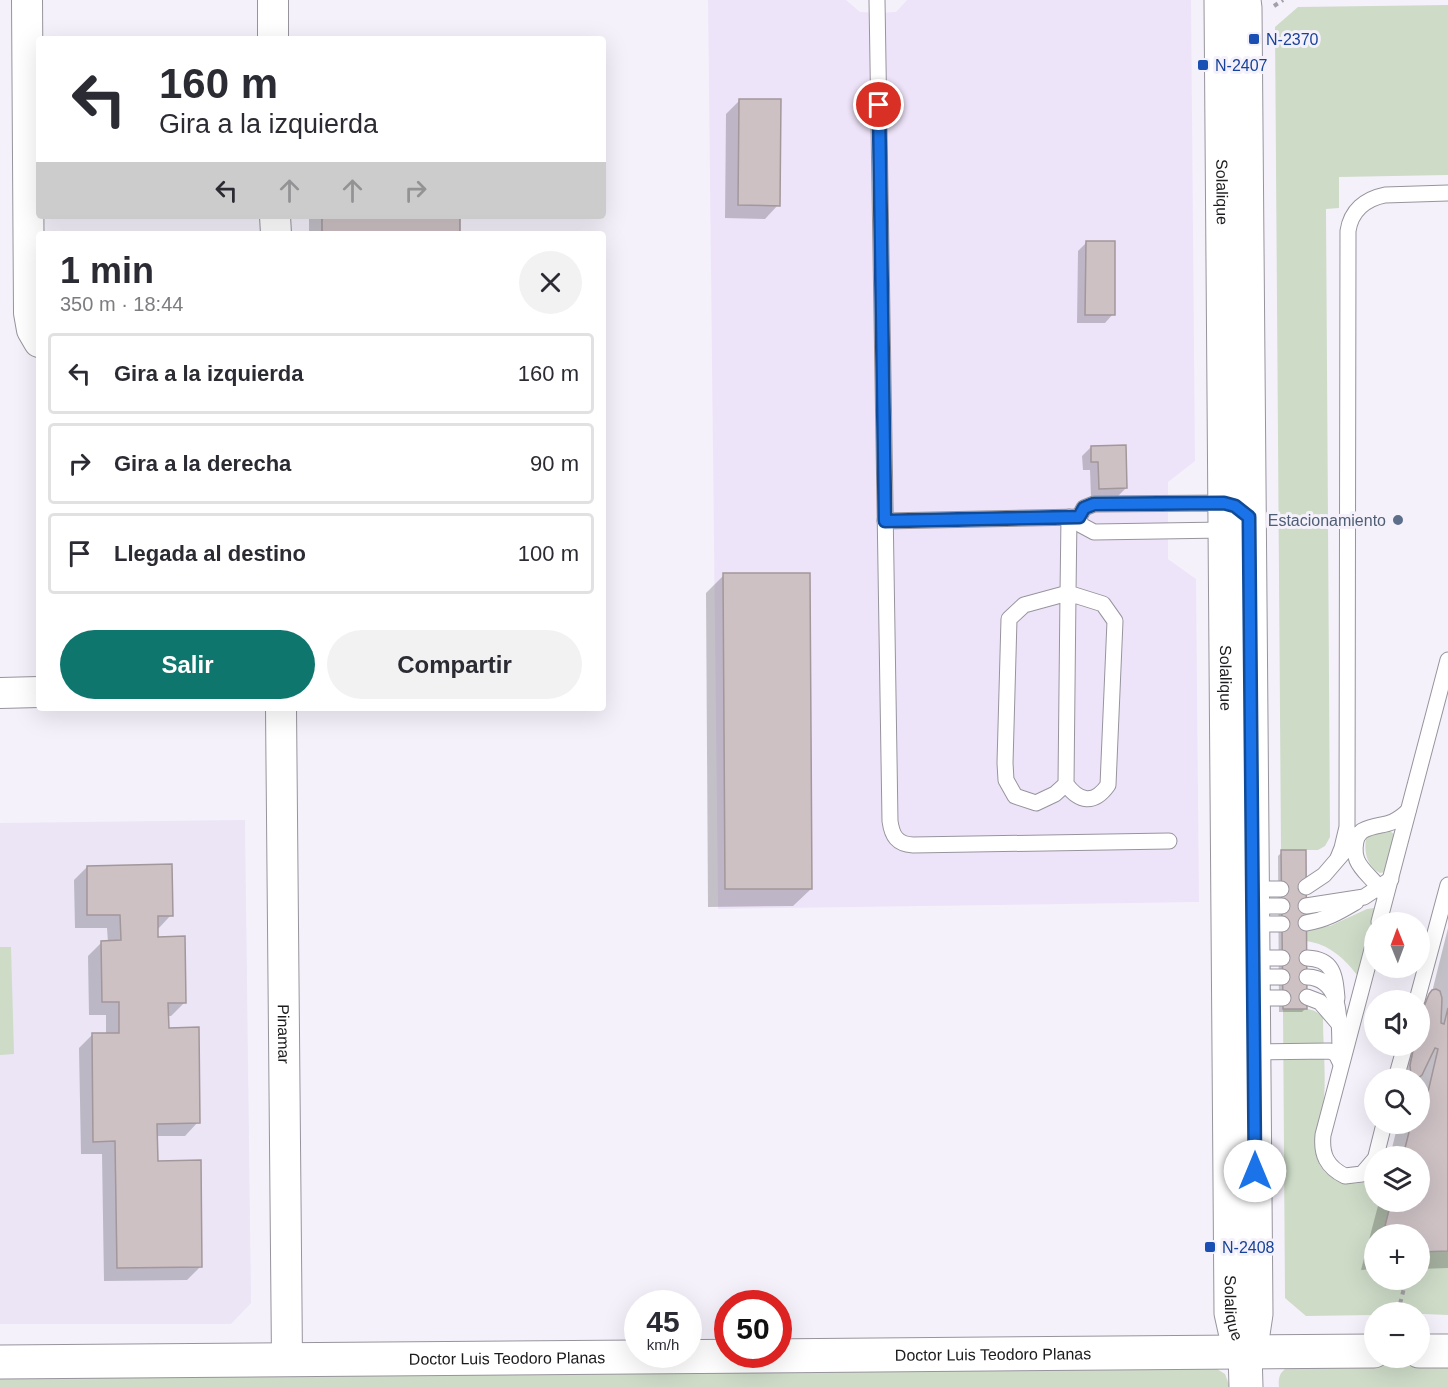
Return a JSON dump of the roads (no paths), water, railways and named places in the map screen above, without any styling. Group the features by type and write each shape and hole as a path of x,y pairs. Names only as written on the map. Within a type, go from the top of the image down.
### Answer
{"main road":[{"name":"Solalique","path":"1221,0 1232,517 1231,1313 1235,1331 1245,1352 1246,1387"},
{"name":"Solalique","path":"1244,0 1232,517 1267,906 1268,978 1254,1052 1256,1314 1253,1334 1245,1352"},
{"path":"1430,1351 1448,1351"},
{"name":"Doctor Luis Teodoro Planas","path":"0,1362 1364,1352"}],"street":[{"path":"27,0 29,313 32,330 36,337"},
{"path":"273,0 273,36"},
{"path":"0,693 36,692"},
{"name":"Pinamar","path":"280,711 287,1360"}],"lane":[{"path":"878,0 890,821 893,835 896,840 913,845 1170,841"},
{"path":"1338,858 1345,838 1347,821 1348,231 1354,213 1360,206 1377,196 1448,193"},
{"path":"885,521 1074,517 1084,508 1094,504 1232,517"},
{"path":"1074,517 1081,525 1094,532 1232,517"},
{"path":"1066,784 1056,794 1036,803 1016,796 1006,780 1009,619 1024,605 1068,593 1103,604 1115,621 1108,785 1101,796 1090,799 1074,795 1066,784 1068,593 1074,517"},
{"path":"1382,912 1385,902 1385,883 1408,811 1448,660"},
{"path":"1306,887 1324,875 1358,834 1368,828 1391,824 1408,811"},
{"path":"1358,834 1355,843 1356,860 1359,866 1385,883"},
{"path":"1306,923 1332,917 1385,883"},
{"path":"1420,990 1448,885"},
{"path":"1306,906 1364,897"},
{"path":"1307,958 1320,960 1334,974 1341,1064"},
{"path":"1307,977 1320,979 1337,998"},
{"path":"1364,978 1323,1135 1327,1164 1345,1176 1362,1174 1364,1172"},
{"path":"1307,997 1320,1002 1339,1024"},
{"path":"1254,1052 1330,1051 1336,1054 1341,1064"}],"place":[{"name":"N-2370","path":"1254,39"},
{"name":"N-2407","path":"1203,65"},
{"name":"Estacionamiento","path":"1398,520"},
{"name":"N-2408","path":"1210,1247"}]}
